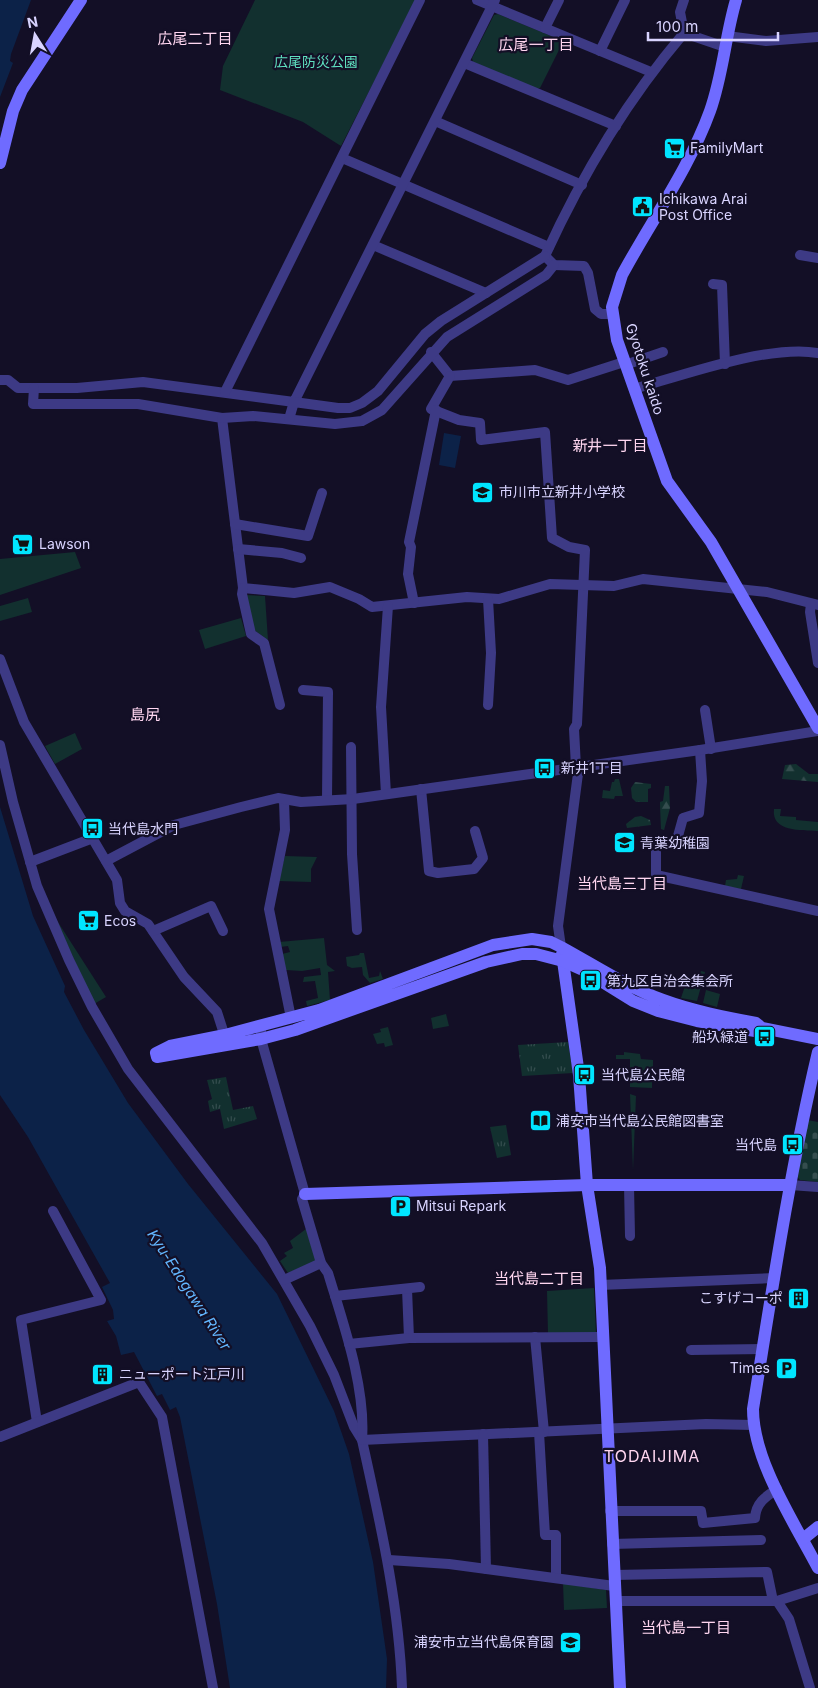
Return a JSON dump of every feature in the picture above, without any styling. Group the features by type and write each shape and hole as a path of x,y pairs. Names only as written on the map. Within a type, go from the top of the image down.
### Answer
{"street":[{"path":"0,163 13,111 22,90 81,0"},
{"path":"225,392 420,0"},
{"path":"477,0 494,3 545,28 651,72"},
{"path":"545,28 559,0"},
{"path":"600,51 625,0"},
{"path":"684,0 680,12 684,33"},
{"name":"Gyotoku kaido","path":"736,0 726,41 720,79 704,126 622,275 614,295 612,314 625,363 667,481 708,538 818,730"},
{"path":"289,419 294,402 494,3"},
{"path":"684,33 726,41 766,41 818,37"},
{"path":"0,380 8,380 18,388 77,388 143,382 338,408 350,408 362,403 378,391 425,334 441,321 547,252 616,126 651,72 684,33"},
{"path":"464,63 616,126"},
{"path":"435,121 582,185"},
{"path":"342,158 547,252 554,265"},
{"path":"373,245 486,293"},
{"path":"800,255 818,258"},
{"path":"554,265 584,266 588,273 595,309 601,314 612,314"},
{"path":"34,388 33,404 138,404 222,418 253,416 335,424 362,421 382,410 431,352 447,337 546,275 554,265"},
{"path":"713,284 722,285 725,364"},
{"path":"634,389 725,364 800,350 818,353"},
{"path":"431,352 450,376"},
{"path":"450,376 535,370 568,380 663,352"},
{"path":"450,376 431,409 459,420 480,423 481,440 545,432 552,538 569,546 585,550 577,724 574,729 578,766 558,926 579,1075 587,1185 600,1285 620,1688"},
{"path":"414,603 408,574 410,542 428,442 431,438 436,410"},
{"path":"222,418 243,588 242,594 251,634 264,643 280,705"},
{"path":"235,524 308,536 322,493"},
{"path":"238,549 282,553 301,558"},
{"path":"243,588 294,593 330,587 359,599 372,607 467,597 506,598 550,584 614,586 643,579 767,592 815,604 810,612 818,663"},
{"path":"488,599 491,654 488,705"},
{"path":"386,794 381,707 388,606"},
{"path":"0,659 24,722 117,880 120,903 125,912 148,924 184,977 217,1012 226,1039"},
{"path":"303,690 328,692 327,800"},
{"path":"678,836 683,818 699,813 706,749 705,710"},
{"path":"106,861 174,825 278,798 284,800 353,799 706,749 818,730"},
{"path":"0,744 12,802 37,886 68,960 123,1061 262,1243 330,1367 354,1427 362,1440"},
{"path":"352,747 352,854 357,930"},
{"path":"421,790 429,871 438,873 474,868 482,858 475,831"},
{"path":"284,800 285,830 269,908 291,1018"},
{"path":"30,862 93,838"},
{"path":"656,845 656,875 818,912"},
{"path":"153,931 211,906 223,931"},
{"path":"226,1039 261,1026 291,1018 493,945 532,939 551,942 561,946 629,985 662,1000 692,1010 756,1024 762,1028 818,1040"},
{"path":"226,1039 261,1039 322,1022 508,956 536,954 563,961 583,970 633,1001 658,1011 697,1021 754,1031 762,1028"},
{"path":"261,1026 261,1039 305,1194 302,1198 321,1263 328,1273 349,1344 363,1422 362,1440 389,1560 401,1660 402,1688"},
{"path":"818,1052 790,1185 753,1409 753,1425 757,1445 818,1568"},
{"path":"305,1194 629,1184 790,1185 818,1187"},
{"path":"629,1184 630,1236"},
{"path":"37,1422 21,1320 101,1300 53,1211"},
{"path":"284,1280 321,1263"},
{"path":"600,1285 775,1278"},
{"path":"335,1296 420,1287"},
{"path":"408,1289 409,1338"},
{"path":"535,1337 545,1535 556,1535 556,1578"},
{"path":"349,1344 409,1338 602,1337"},
{"path":"691,1350 763,1349"},
{"path":"0,1437 139,1382 162,1417 213,1688"},
{"path":"362,1440 706,1424 753,1425"},
{"path":"483,1434 486,1569"},
{"path":"610,1511 701,1510 703,1523 755,1518 755,1510 763,1498 778,1489"},
{"path":"803,1540 818,1527"},
{"path":"612,1544 760,1540"},
{"path":"389,1560 556,1578 614,1581 767,1572 775,1601 789,1619 810,1688"},
{"path":"615,1601 775,1601 818,1588"}],"green space":[{"name":"広尾防災公園","path":"255,0 416,0 341,146 303,122 220,90 223,66"},
{"path":"498,14 561,40 562,44 540,88 536,89 473,62 472,58 494,15"},
{"path":"75,552 81,568 0,595 0,559"},
{"path":"245,595 265,596 268,640 254,630"},
{"path":"28,598 32,612 0,621 0,606"},
{"path":"241,618 246,636 205,649 199,630"},
{"path":"75,733 82,749 55,764 45,746"},
{"path":"796,764 809,774 818,774 818,782 782,779 785,765"},
{"path":"615,779 619,779 623,796 615,796 614,799 602,798 603,790 610,791 612,782"},
{"path":"635,782 651,784 651,788 648,789 648,802 636,802 632,798 631,788"},
{"path":"665,786 669,786 670,808 664,830 661,829 660,802 663,801"},
{"path":"774,809 781,809 780,816 796,817 796,820 818,822 818,831 796,830 782,826 774,817"},
{"path":"641,816 650,820 651,825 627,828 626,824 635,817"},
{"path":"285,856 317,857 311,869 311,882 278,881"},
{"path":"738,875 744,876 741,889 725,886 726,880 737,879"},
{"path":"56,919 106,997 94,1004"},
{"path":"324,938 327,965 335,971 328,972 330,1000 307,1006 306,1001 318,998 315,981 303,982 304,977 321,975 320,968 302,971 286,970 282,954 290,952 288,946 280,947 279,942"},
{"path":"364,953 369,978 379,976 380,971 383,979 370,983 363,975 362,967 352,968 347,966 346,957 359,955"},
{"path":"701,971 705,972 697,1001 681,998 685,986 694,989"},
{"path":"706,990 720,994 717,1007 703,1003"},
{"path":"446,1014 449,1026 433,1029 431,1018"},
{"path":"388,1027 393,1045 385,1047 384,1043 377,1044 373,1034 381,1032 380,1029"},
{"path":"568,1042 573,1073 522,1076 518,1045"},
{"path":"624,1052 640,1054 641,1059 653,1060 653,1070 643,1070 642,1077 652,1078 652,1088 630,1087 630,1059 616,1059 616,1055 624,1055"},
{"path":"226,1077 233,1110 253,1106 257,1119 224,1129 220,1109 210,1112 208,1101 212,1099 207,1080"},
{"path":"630,1094 636,1096 633,1170"},
{"path":"807,1120 818,1122 818,1182 800,1180 796,1175"},
{"path":"506,1125 511,1155 497,1158 490,1127"},
{"path":"306,1229 316,1261 288,1273 280,1261 287,1256 284,1253 293,1248 290,1241"},
{"path":"594,1288 596,1334 548,1334 547,1291"},
{"path":"563,1583 606,1590 607,1608 564,1610"}],"water":[{"path":"0,0 31,0 11,54 10,61 13,63 0,97"},
{"path":"444,433 461,436 455,468 439,465"},
{"name":"Kyu-Edogawa River","path":"0,807 33,916 65,986 64,992 84,1030 128,1103 188,1184 277,1294 334,1411 349,1454 373,1562 387,1659 386,1688 230,1688 217,1604 180,1417 176,1407 170,1410 162,1394 157,1396 134,1352 121,1355 116,1336 107,1321 114,1319 113,1310 102,1287 110,1283 28,1137 0,1095"}],"place":[{"name":"FamilyMart","path":"674,148"},
{"name":"Ichikawa Arai Post Office","path":"643,207"},
{"name":"市川市立新井小学校","path":"483,492"},
{"name":"Lawson","path":"23,544"},
{"name":"新井1丁目","path":"545,768"},
{"name":"当代島水門","path":"92,829"},
{"name":"青葉幼稚園","path":"624,843"},
{"name":"Ecos","path":"88,921"},
{"name":"第九区自治会集会所","path":"591,981"},
{"name":"船圦緑道","path":"764,1037"},
{"name":"当代島公民館","path":"585,1075"},
{"name":"浦安市当代島公民館図書室","path":"540,1121"},
{"name":"当代島","path":"793,1145"},
{"name":"Mitsui Repark","path":"400,1206"},
{"name":"こすげコーポ","path":"799,1298"},
{"name":"Times","path":"786,1368"},
{"name":"ニューポート江戸川","path":"103,1374"},
{"name":"浦安市立当代島保育園","path":"570,1642"}],"district":[{"name":"広尾二丁目","path":"195,39"},
{"name":"広尾一丁目","path":"536,45"},
{"name":"新井一丁目","path":"610,446"},
{"name":"島尻","path":"145,715"},
{"name":"当代島三丁目","path":"622,884"},
{"name":"当代島二丁目","path":"539,1279"},
{"name":"TODAIJIMA","path":"652,1456"},
{"name":"当代島一丁目","path":"686,1628"}]}
